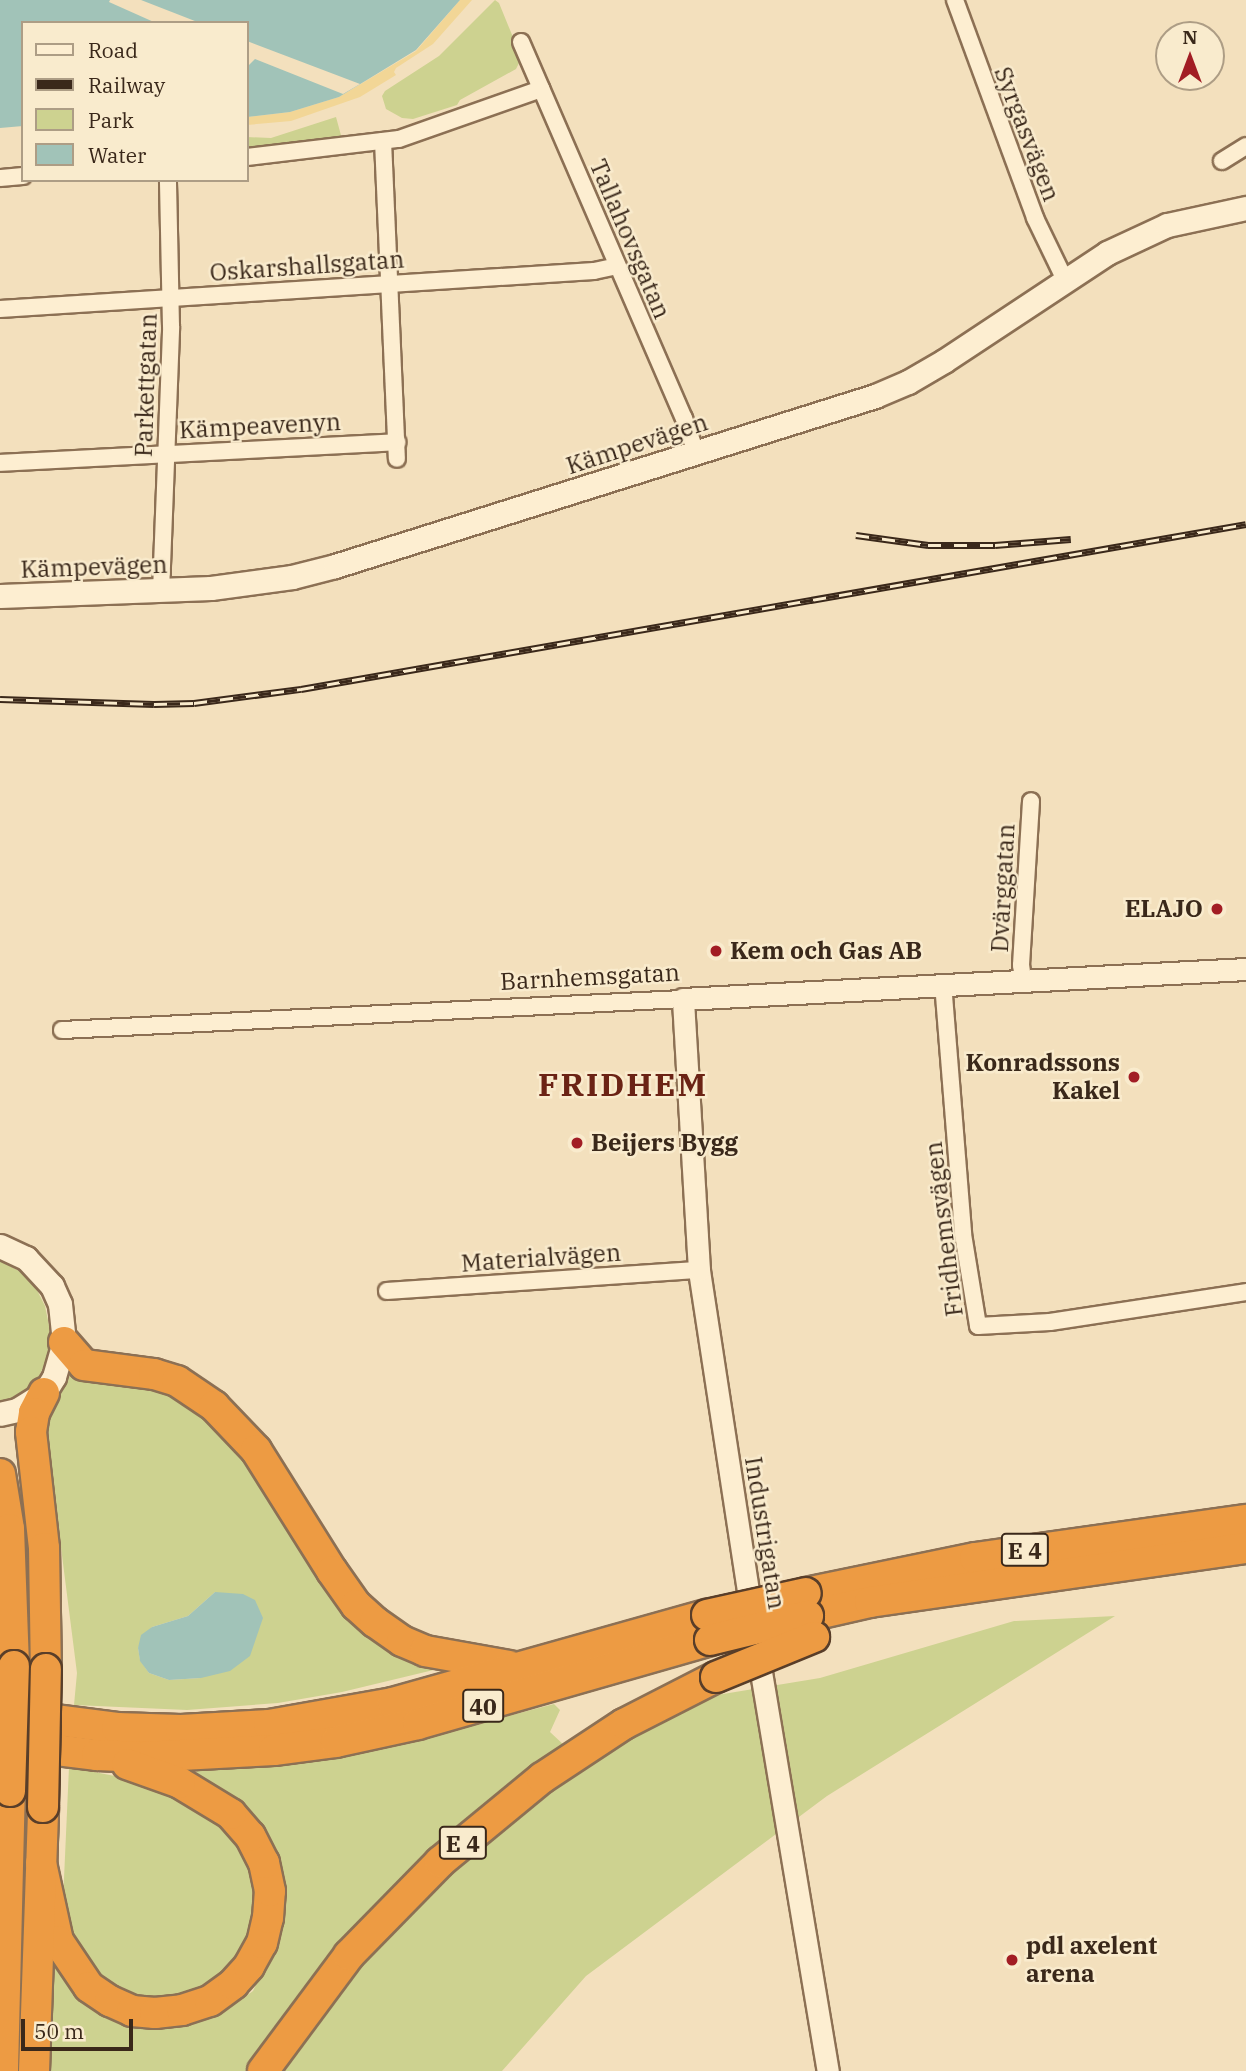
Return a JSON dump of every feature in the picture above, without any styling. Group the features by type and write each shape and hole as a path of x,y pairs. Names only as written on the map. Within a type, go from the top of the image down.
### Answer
{"highway":[{"path":"64,1342 84,1365 154,1374 177,1381 214,1406 256,1450 331,1571 356,1605 375,1622 402,1641 425,1651 517,1668"},
{"path":"34,2071 46,1669 44,1548 32,1432 34,1413 44,1392"},
{"path":"0,1474 9,1529 14,1666 10,1791 5,1834 3,2071"},
{"name":"E 4","path":"263,2071 349,1955 440,1862 542,1778 624,1724 716,1677 809,1615 975,1558 1246,1520"},
{"name":"E 4","path":"995,1585 1090,1568 1246,1548"},
{"path":"0,1549 13,1609"},
{"name":"40","path":"0,1743 97,1755 204,1755 336,1742 418,1724 708,1628 809,1615 870,1602 995,1585"},
{"path":"0,1713 117,1728 181,1730 270,1725 393,1703 517,1668 708,1628"},
{"path":"41,1863 58,1941 72,1966 89,1987 132,2011 155,2013 182,2010 210,2001 233,1984 249,1966 262,1942 270,1891 264,1863 250,1836 231,1814 180,1783 97,1755"}],"main road":[{"name":"Kämpevägen","path":"0,596 161,592 292,577 335,566 696,453 908,382 1107,253 1167,225 1246,208"},
{"path":"0,1414 17,1410 44,1392 54,1377 64,1342 64,1323 52,1286 26,1258 3,1244"}],"street":[{"name":"Syrgasvägen","path":"955,0 1035,218 1065,280"},
{"name":"Tallahovsgatan","path":"521,42 684,418 696,453"},
{"path":"248,156 400,139 541,89"},
{"path":"383,141 397,459"},
{"path":"1222,161 1246,146"},
{"path":"0,178 21,176"},
{"name":"Parkettgatan","path":"161,592 172,298 168,182"},
{"name":"Oskarshallsgatan","path":"0,309 594,271 617,266"},
{"name":"Kämpeavenyn","path":"0,463 397,442"},
{"name":"Dvärggatan","path":"1023,979 1021,965 1031,801"},
{"name":"Barnhemsgatan","path":"62,1030 1246,969"},
{"name":"Fridhemsvägen","path":"943,983 963,1234 978,1326 1050,1322 1246,1292"},
{"name":"Industrigatan","path":"683,999 699,1270 720,1422 828,2071"},
{"name":"Materialvägen","path":"387,1291 699,1270"}],"green space":[{"path":"495,0 499,3 517,47 519,63 516,69 460,100 457,105 413,119 402,118 386,109 382,96 385,91 439,56"},
{"path":"336,117 342,139 248,151 248,137 271,138"},
{"path":"0,1261 23,1273 36,1288 45,1306 50,1330 47,1359 37,1381 20,1397 0,1401"},
{"path":"71,1373 91,1379 149,1385 179,1396 196,1407 248,1457 322,1576 446,1667 342,1692 278,1703 187,1710 74,1705 77,1673 46,1430 50,1414","holes":["215,1592 201,1678 169,1680 149,1673 140,1660 138,1648 152,1627 188,1616"]},
{"path":"1115,1616 827,1796 586,1976 502,2071 279,2071 397,1921 502,1829 603,1752 717,1695 820,1678 1014,1621"},
{"path":"554,1704 560,1710 550,1732 566,1747 254,2071 49,2071 53,1957 155,2026 184,2026 218,2016 253,1991 268,1958 282,1911 196,1776 197,1769 250,1767 373,1751"},
{"path":"69,1767 130,1779 200,1806 224,1828 248,1861 257,1886 254,1918 245,1947 230,1970 189,1998 138,2001 93,1977 68,1932 63,1901"}],"sand":[{"path":"460,0 472,0 433,44 396,68 396,75 360,97 291,121 248,125 248,117 290,112 339,97 416,51"}],"water":[{"path":"0,0 460,0 416,50 339,97 290,112 248,117 248,21 21,21 21,126 0,128"},
{"path":"215,1592 243,1594 255,1600 263,1618 250,1656 230,1671 201,1678 169,1680 149,1673 140,1661 138,1648 141,1635 152,1627 188,1616"}],"pier":[{"path":"141,0 195,21 152,21 109,2"},
{"path":"248,41 360,84 343,94 255,59 248,66"}],"railway":[{"path":"0,699 194,703 301,689 1246,524"},
{"path":"856,535 928,545 995,545 1071,539"}],"place":[{"name":"ELAJO","path":"1217,909"},
{"name":"Kem och Gas AB","path":"716,951"},
{"name":"Konradssons Kakel","path":"1134,1077"},
{"name":"Beijers Bygg","path":"577,1143"},
{"name":"pdl axelent arena","path":"1012,1960"}],"district":[{"name":"FRIDHEM","path":"623,1084"}]}
